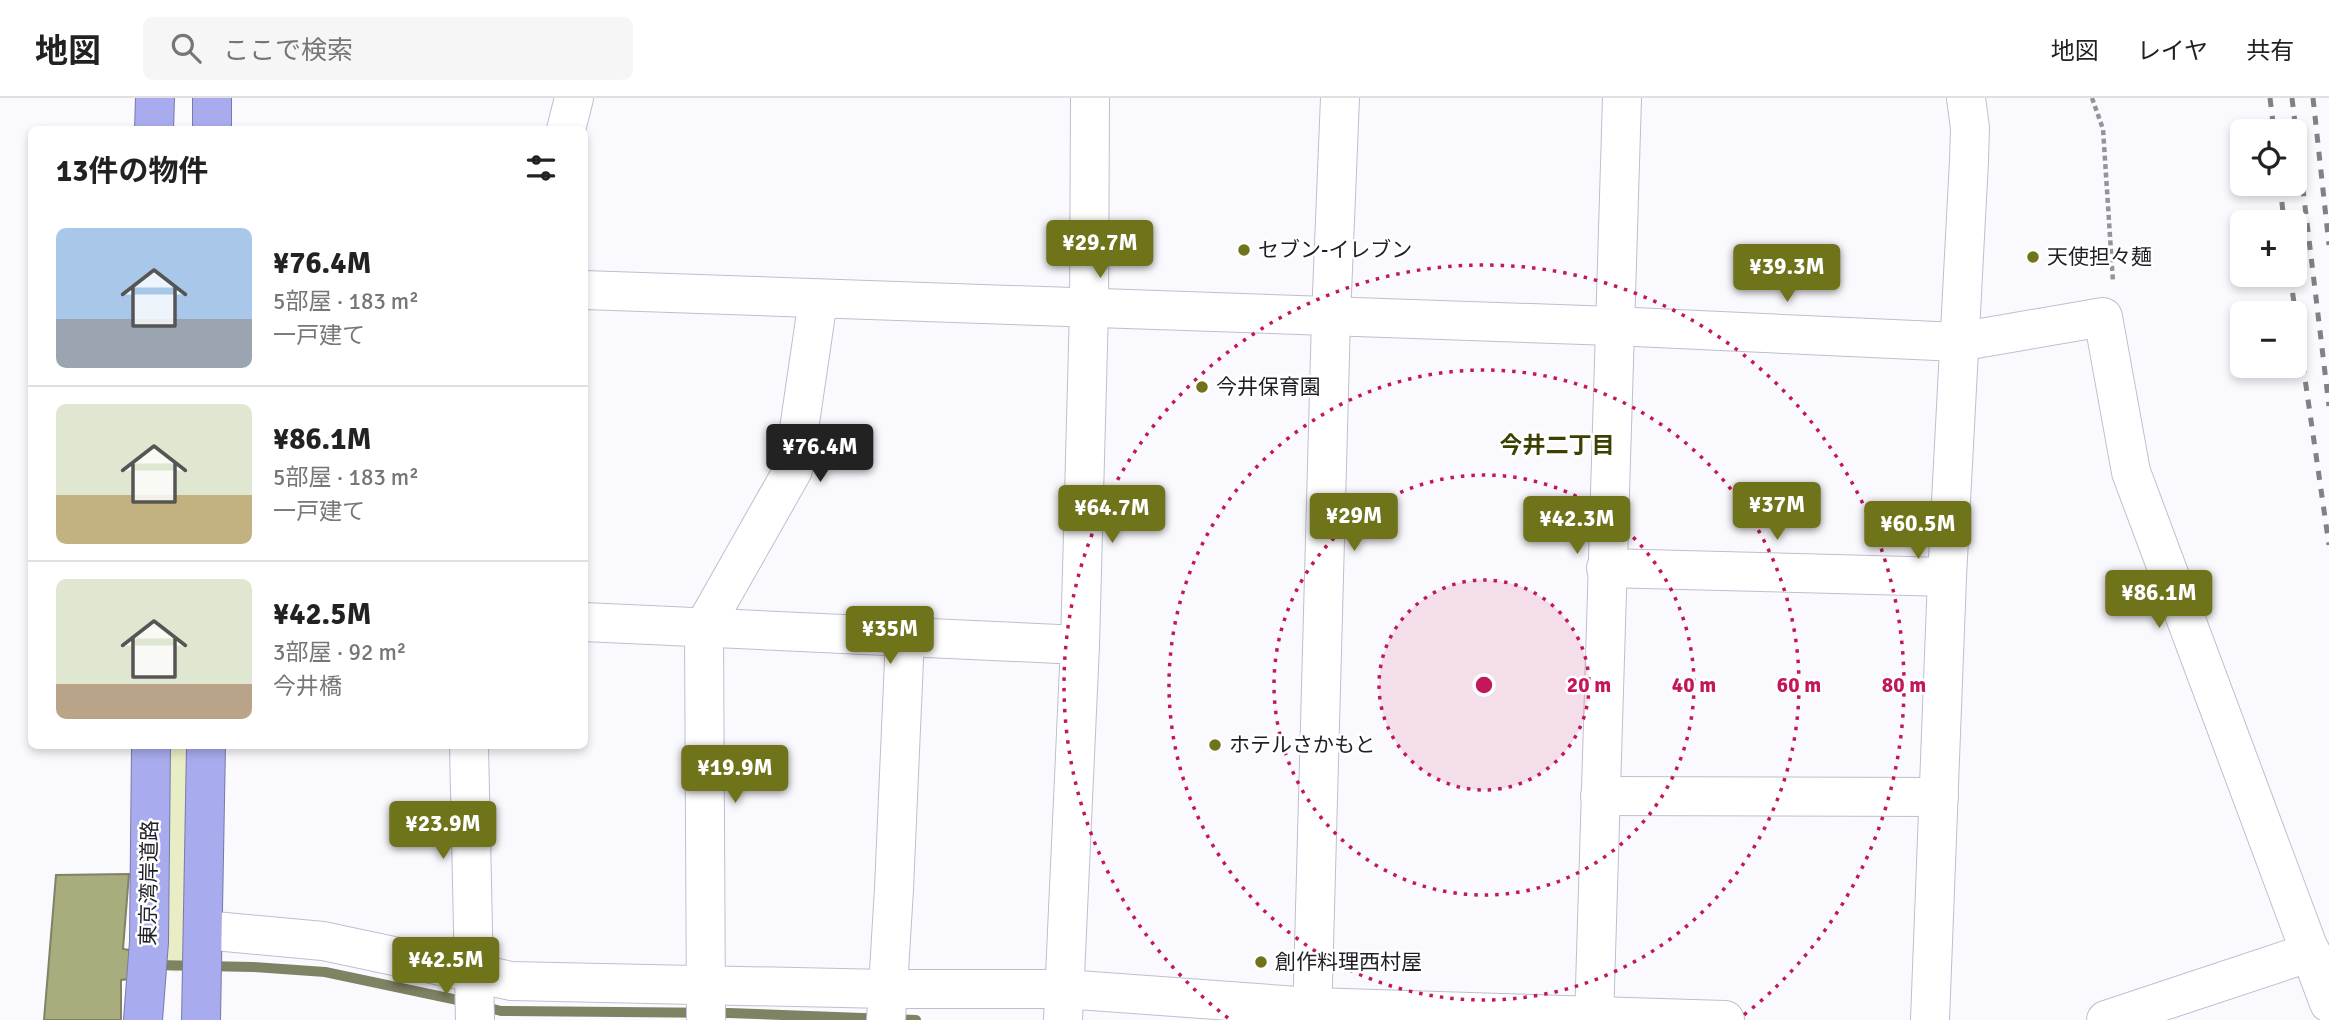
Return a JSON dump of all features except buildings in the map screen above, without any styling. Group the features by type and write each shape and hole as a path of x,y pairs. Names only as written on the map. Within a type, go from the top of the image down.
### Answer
{"highway":[{"path":"154,126 155,98"},
{"path":"212,98 212,126"},
{"name":"東京湾岸道路","path":"143,1020 149,942 151,749"},
{"path":"201,1020 206,749"}],"street":[{"path":"567,126 574,98"},
{"path":"1063,1005 1080,645 1089,309 1090,98"},
{"path":"1312,1013 1331,318 1340,98"},
{"path":"1594,1018 1622,98"},
{"path":"1930,1020 1947,577 1969,161 1970,128 1966,98"},
{"path":"588,290 1613,326 1958,342 2103,317 2132,472 2329,1003"},
{"path":"706,1002 704,627 793,470 818,300"},
{"path":"1606,568 1947,577"},
{"path":"588,622 1080,645"},
{"path":"886,1004 905,637"},
{"path":"464,1016 469,749"},
{"path":"1600,796 1939,797"},
{"path":"204,930 323,941 511,981 706,1002 1063,1005 1312,1013 1725,1020"},
{"path":"2106,1020 2311,952"}],"path":[{"path":"2092,98 2103,129 2113,280 2103,317"}],"shaded area":[{"path":"168,749 187,749 184,969 176,972 167,970"},
{"path":"129,874 123,949 130,950 129,979 121,980 121,1020 44,1020 56,875"}],"waterway":[{"path":"154,965 325,972 467,1002"},
{"path":"482,1006 501,1011 729,1013 916,1020"}],"railway":[{"path":"2270,98 2273,119"},
{"path":"2292,98 2329,406"},
{"path":"2313,98 2329,245"},
{"path":"2281,196 2283,210"},
{"path":"2292,287 2329,545"}],"place":[{"name":"セブン-イレブン","path":"1244,250"},
{"name":"天使担々麺","path":"2033,257"},
{"name":"今井保育園","path":"1202,387"},
{"name":"ホテルさかもと","path":"1215,745"},
{"name":"創作料理西村屋","path":"1261,962"}],"district":[{"name":"今井二丁目","path":"1557,445"}]}
